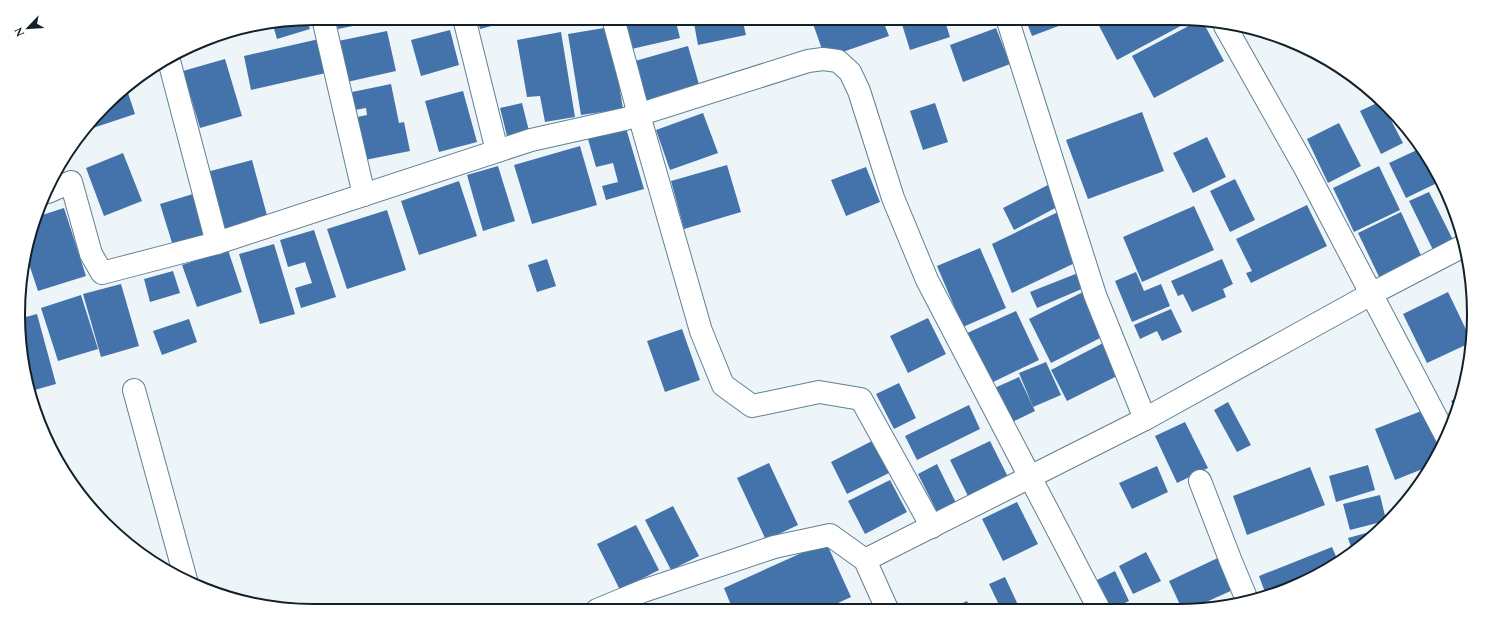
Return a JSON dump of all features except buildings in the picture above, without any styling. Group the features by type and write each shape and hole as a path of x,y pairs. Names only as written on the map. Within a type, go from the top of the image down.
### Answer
{"street":[{"path":"325,25 364,195"},
{"path":"466,25 497,151"},
{"path":"615,25 639,115 702,331 723,385 752,406 819,392 861,399 932,527"},
{"path":"1009,25 1095,295 1145,419"},
{"path":"1227,30 1304,166 1443,430"},
{"path":"53,190 71,182 92,254 102,273 217,243 531,140 625,119 808,61 823,59 838,61 850,72 859,91 893,198 927,280 1096,604"},
{"path":"170,64 217,243"},
{"path":"865,560 1145,419 1371,294 1459,248"},
{"path":"134,390 184,573"},
{"path":"1200,481 1245,596"},
{"path":"612,604 643,591 774,547 830,535 865,560 886,604"}]}
